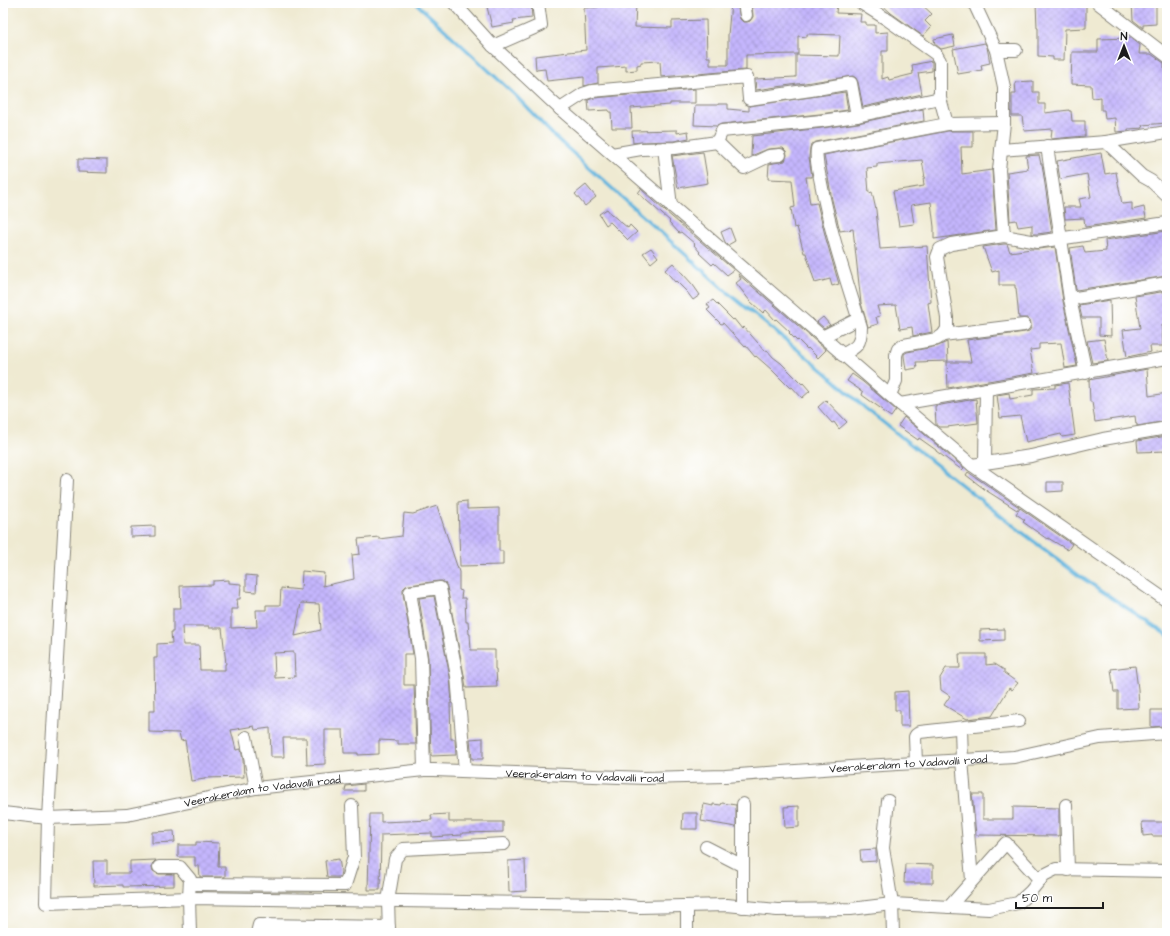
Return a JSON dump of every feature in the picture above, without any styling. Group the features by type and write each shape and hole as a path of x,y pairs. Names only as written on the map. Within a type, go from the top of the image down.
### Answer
{"street":[{"path":"454,3 493,46 560,109 842,355 972,465 1167,601"},
{"path":"493,46 541,25 538,3"},
{"path":"861,3 936,54 940,61 940,98 947,124"},
{"path":"974,3 996,50 1004,87 1004,123 999,170 1004,236"},
{"path":"1098,3 1167,56"},
{"path":"996,50 1016,50"},
{"path":"560,109 583,94 592,91 747,77 749,99 851,83 857,116"},
{"path":"716,142 722,131 857,116 940,98"},
{"path":"842,355 853,350 859,344 861,327 835,245 825,207 818,166 817,149 947,124 1004,123"},
{"path":"1001,150 1106,142 1167,132"},
{"path":"612,154 641,149 675,148 716,142"},
{"path":"716,142 744,168 769,156 780,155"},
{"path":"1106,142 1142,176 1151,181 1167,196"},
{"path":"1047,146 1070,299 1086,373"},
{"path":"664,148 671,206"},
{"path":"890,395 896,381 896,355 898,349 904,345 937,339 943,335 947,329 947,318 937,257 940,250 951,244 1004,236 1037,242 1167,223"},
{"path":"1070,299 1167,283"},
{"path":"822,337 858,318"},
{"path":"943,335 1024,324"},
{"path":"900,404 1167,358"},
{"path":"985,463 986,389"},
{"path":"972,465 1031,456 1103,439 1167,428"},
{"path":"67,480 48,818 46,903 190,898 609,904 639,907 727,905 777,910 836,909 892,904 989,909 1018,903 1030,892 1044,875 1056,869 1167,871"},
{"path":"424,770 421,658 410,592 440,588 457,676 465,771"},
{"path":"916,763 914,740 916,734 920,732 1019,721"},
{"path":"961,728 962,760 972,880"},
{"name":"Veerakeralam to Vadavalli road","path":"3,813 48,818 127,815 256,788 424,770 645,778 725,776 1014,757 1100,738 1167,733"},
{"path":"246,737 256,788"},
{"path":"888,801 883,848 892,904 893,933"},
{"path":"743,804 743,907"},
{"path":"1066,805 1068,870"},
{"path":"190,884 345,885 354,857 352,806"},
{"path":"949,907 1006,843 1040,880"},
{"path":"257,933 259,925 348,930 389,930 388,901 395,859 403,849 504,844"},
{"path":"706,847 743,866"},
{"path":"159,867 180,867 190,879 190,933"},
{"path":"687,906 687,933"}],"building":[{"path":"509,3 531,3 532,18 513,20 514,23 492,27 487,7"},
{"path":"599,3 636,3 635,27 672,28 672,21 706,20 707,57 710,57 710,65 728,65 728,35 731,3 737,3 740,19 743,22 747,22 753,17 752,3 837,3 836,13 861,14 860,22 866,22 866,25 875,25 875,33 888,32 888,51 882,51 882,79 888,77 889,80 913,74 912,65 932,61 932,71 918,73 922,94 863,107 858,82 853,76 756,90 755,79 796,77 796,55 839,56 840,35 807,34 807,37 798,36 798,54 746,55 746,70 661,77 660,61 641,62 641,64 637,65 637,70 626,71 626,66 598,68 598,83 584,86 584,77 547,81 545,69 536,70 535,56 586,50 584,8 599,7"},
{"path":"880,3 920,3 932,14 925,21 931,27 923,36 891,13"},
{"path":"1036,3 1086,3 1086,28 1065,29 1064,60 1053,60 1053,57 1038,56"},
{"path":"1132,3 1156,3 1156,24 1143,25 1143,28 1133,20"},
{"path":"953,35 955,46 941,49 935,44 934,39"},
{"path":"1131,38 1140,45 1139,54 1151,54 1164,63 1164,68 1167,67 1167,123 1142,125 1143,128 1128,129 1128,131 1116,132 1115,118 1105,119 1104,110 1101,110 1101,97 1092,98 1091,85 1071,84 1072,52 1098,52 1098,39"},
{"path":"985,43 990,63 981,65 982,70 958,74 953,49"},
{"path":"1033,81 1033,92 1039,92 1039,104 1045,104 1045,113 1071,111 1072,121 1085,121 1085,136 1051,139 1052,129 1024,131 1022,116 1012,116 1012,94 1016,94 1015,82"},
{"path":"695,89 695,103 670,103 670,105 631,108 632,128 612,128 611,112 609,112 609,110 589,111 588,100 594,98"},
{"path":"845,92 848,110 721,124 717,126 694,125 695,105 728,104 728,109 749,111 749,106"},
{"path":"923,109 924,121 811,144 809,157 812,177 806,177 810,204 817,203 839,284 832,286 830,279 815,283 806,253 804,253 797,227 794,228 791,208 795,207 792,180 768,179 769,164 785,161 787,155 786,151 783,148 768,149 751,156 752,136 858,123"},
{"path":"677,130 677,133 688,131 689,138 674,141 633,143 632,131"},
{"path":"948,131 973,131 973,147 961,147 962,174 992,170 996,230 934,239 931,202 911,205 914,224 899,226 893,191 924,186 923,178 925,178 922,160 877,164 877,167 867,168 869,193 872,192 876,210 880,249 927,246 931,302 928,303 932,332 913,336 912,327 900,329 896,305 877,306 880,316 876,317 878,324 868,327 861,303 853,229 840,231 832,200 824,155"},
{"path":"703,152 708,183 678,188 672,156"},
{"path":"1101,153 1105,174 1116,172 1122,204 1132,203 1132,210 1144,207 1146,218 1085,227 1084,218 1065,219 1064,207 1081,207 1079,199 1091,197 1087,174 1060,179 1057,161"},
{"path":"1039,155 1042,164 1052,232 1032,234 1032,225 1018,227 1016,220 1010,221 1007,172 1028,169 1026,156"},
{"path":"78,159 107,160 107,173 78,172"},
{"path":"586,185 596,197 585,206 575,194"},
{"path":"641,189 734,270 727,275 714,263 712,265 699,253 700,252 694,245 695,244 681,232 679,233 669,222 670,221 638,193"},
{"path":"607,209 628,228 630,225 637,232 628,240 610,222 606,225 599,214"},
{"path":"730,228 735,241 728,245 725,242 721,232"},
{"path":"1167,231 1167,276 1076,290 1070,248 1083,246 1085,253 1106,251 1105,240"},
{"path":"1007,244 1010,252 1055,247 1063,301 1077,366 1065,368 1061,343 1039,344 1039,349 1030,350 1034,373 948,388 947,362 971,362 967,340 1025,332 1029,331 1031,328 1030,320 1027,318 1019,318 1015,285 999,285 999,270 992,272 983,247"},
{"path":"651,248 658,257 651,263 643,253"},
{"path":"673,263 700,295 693,300 665,270"},
{"path":"738,274 826,350 818,358 808,348 807,349 798,340 797,341 789,333 790,332 776,319 775,320 766,310 763,313 750,301 736,283 741,279"},
{"path":"1167,291 1167,325 1162,325 1163,346 1150,346 1151,352 1127,357 1123,330 1140,328 1135,296"},
{"path":"713,300 733,320 734,319 742,329 744,327 765,351 767,350 810,391 802,398 792,387 790,388 772,370 756,356 755,357 723,323 721,324 707,310 710,308 707,304"},
{"path":"1110,300 1111,336 1099,335 1099,318 1082,318 1079,305"},
{"path":"823,317 830,325 824,328 817,322"},
{"path":"1104,339 1108,361 1092,363 1087,341"},
{"path":"947,342 948,361 916,362 917,368 906,370 904,354 907,352 938,346"},
{"path":"1147,369 1149,396 1167,393 1167,421 1137,426 1135,416 1095,422 1092,402 1090,402 1089,380"},
{"path":"852,374 896,410 891,417 862,395 863,392 847,381"},
{"path":"1068,383 1075,435 1062,437 1061,434 1026,442 1020,416 1000,418 997,395 1009,393 1010,399 1033,395 1033,389 1055,388 1055,385"},
{"path":"976,399 978,423 947,427 939,427 936,425 935,406"},
{"path":"826,400 847,422 839,429 834,422 832,423 818,407"},
{"path":"904,417 964,468 962,470 919,438 918,440 898,426"},
{"path":"1167,436 1167,451 1138,452 1137,441"},
{"path":"968,472 1019,507 1017,510 987,491 966,475"},
{"path":"1047,482 1063,482 1063,491 1047,492"},
{"path":"467,501 467,509 499,508 499,551 503,551 503,565 460,566 458,502"},
{"path":"437,506 459,572 459,590 462,591 461,598 465,598 466,622 468,622 471,650 495,650 497,687 466,688 445,583 439,581 409,585 403,589 403,593 413,654 404,654 404,685 414,685 416,744 398,744 398,741 379,740 379,754 358,755 358,753 344,753 343,730 325,730 325,764 307,765 306,738 283,738 284,757 271,757 270,728 255,730 254,726 231,730 236,750 241,749 244,777 205,778 191,781 185,740 181,741 179,733 149,732 149,711 155,711 154,658 157,658 157,644 172,643 171,632 173,632 173,608 181,608 180,586 213,585 213,581 229,580 229,583 241,584 240,599 237,599 238,609 231,609 231,628 257,627 256,610 266,610 266,605 280,605 281,588 301,590 302,571 324,573 323,586 354,579 352,555 360,554 358,539 379,537 379,539 402,536 404,513 413,514","holes":["301,603 319,604 321,630 295,636","182,626 209,626 209,628 222,628 226,664 225,670 200,670 199,645 183,645","294,652 295,677 275,678 274,653"]},
{"path":"1020,508 1072,544 1068,550 1048,538 1047,539 1023,522 1025,520 1016,514"},
{"path":"155,526 155,536 131,537 131,527"},
{"path":"246,575 257,576 256,592 246,591"},
{"path":"434,596 450,677 452,703 450,703 451,739 455,739 456,755 431,756 428,658 419,598"},
{"path":"1004,629 1004,640 980,641 980,630"},
{"path":"959,654 986,654 986,665 995,664 1004,670 1004,673 1018,683 1012,690 1009,688 992,716 967,719 944,705 950,696 941,690 940,678 946,668 960,668"},
{"path":"1135,666 1139,708 1118,709 1118,692 1114,692 1111,669"},
{"path":"908,691 909,726 900,726 900,710 895,710 895,692"},
{"path":"1151,710 1163,710 1164,726 1151,727"},
{"path":"483,738 483,759 472,759 470,739"},
{"path":"364,784 364,791 345,791 346,786"},
{"path":"972,794 983,794 983,819 1013,819 1013,807 1059,808 1059,836 976,835"},
{"path":"722,803 736,805 736,827 701,821 704,804 713,806 713,804 721,805"},
{"path":"799,806 799,827 785,828 784,807"},
{"path":"683,813 697,813 697,829 682,829"},
{"path":"370,814 381,814 381,822 432,820 431,815 449,814 449,822 503,822 503,832 462,833 462,835 432,837 432,833 381,835 380,890 368,890"},
{"path":"1142,822 1167,822 1167,836 1143,836"},
{"path":"174,831 175,842 152,843 152,832"},
{"path":"196,842 219,843 218,867 225,867 225,877 200,877 199,866 195,866 195,857 178,857 178,845 196,845"},
{"path":"876,849 876,861 861,862 860,850"},
{"path":"339,859 341,871 340,877 327,877 325,861"},
{"path":"156,860 152,864 153,871 159,874 174,874 174,886 94,886 93,861 107,861 107,873 130,873 130,861"},
{"path":"525,860 526,891 509,892 508,861"},
{"path":"905,864 933,865 933,883 904,883"}],"waterway":[{"path":"416,3 515,95 554,136 728,293 825,372 865,408 1006,520 1078,575 1167,635"}]}
